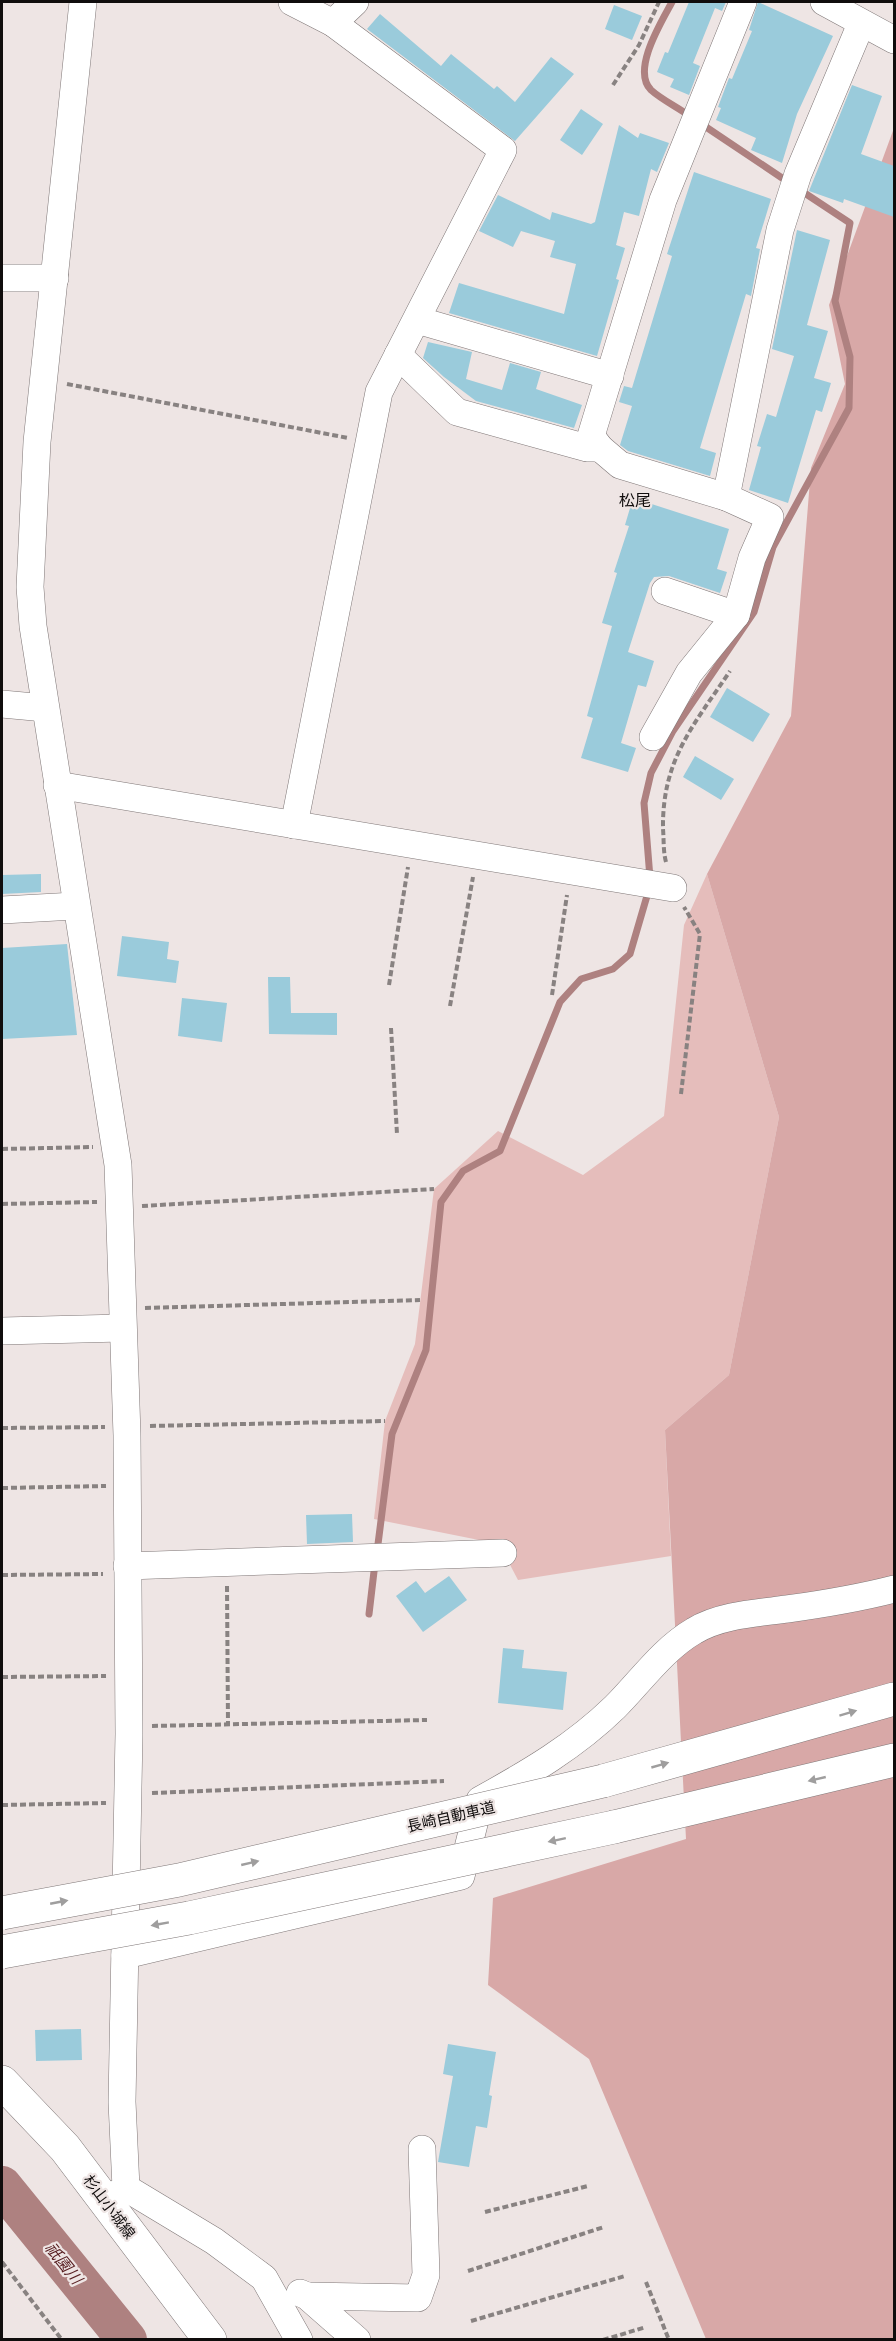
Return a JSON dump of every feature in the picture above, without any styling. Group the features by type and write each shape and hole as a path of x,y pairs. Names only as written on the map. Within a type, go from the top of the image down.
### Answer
{"main road":[{"name":"長崎自動車道","path":"2,1913 179,1880 603,1781 894,1699"},
{"path":"2,1952 189,1918 614,1827 894,1760"},
{"name":"杉山小城線","path":"2,2082 65,2148 115,2194 210,2340"}],"street":[{"path":"83,2 38,442 30,577 33,626 45,708 75,906 99,1034 118,1165 129,1318 127,1435 118,1570 129,1781 122,2102 115,2194 214,2241 264,2278 307,2296 357,2340"},
{"path":"292,2 333,23 503,150 380,392 294,825"},
{"path":"333,23 355,2"},
{"path":"653,737 689,673 736,615 752,558 770,517 726,497 620,465 600,448 591,436 663,200 743,2"},
{"path":"824,2 894,40"},
{"path":"726,497 780,230 793,186 861,24"},
{"path":"2,278 55,278"},
{"path":"417,320 610,376"},
{"path":"398,355 457,412 587,448 600,448"},
{"path":"664,591 736,615"},
{"path":"2,704 45,708"},
{"path":"57,785 657,886"},
{"path":"2,910 75,906"},
{"path":"2,1331 129,1318"},
{"path":"118,1570 503,1552"},
{"path":"125,1955 461,1876 480,1800 550,1761 614,1708 658,1661 693,1631 716,1622 749,1614 856,1599 894,1589"},
{"path":"307,2296 418,2298 426,2275 422,2149"},
{"path":"264,2278 299,2340"}],"path":[{"path":"613,85 639,45 659,2"},
{"path":"63,383 352,439"},
{"path":"389,985 410,855"},
{"path":"450,1006 475,866"},
{"path":"552,995 567,893"},
{"path":"391,1029 398,1134"},
{"path":"2,1149 103,1147"},
{"path":"135,1206 434,1189"},
{"path":"2,1204 106,1202"},
{"path":"129,1318 420,1300"},
{"path":"149,1426 385,1421"},
{"path":"2,1428 108,1427"},
{"path":"2,1488 109,1486"},
{"path":"2,1575 118,1570"},
{"path":"227,1582 228,1724"},
{"path":"2,1677 111,1676"},
{"path":"141,1726 427,1720"},
{"path":"142,1794 444,1781"},
{"path":"2,1805 113,1803"},
{"path":"485,2212 588,2186"},
{"path":"468,2271 604,2227"},
{"path":"2,2262 62,2340"},
{"path":"471,2321 625,2276"},
{"path":"646,2282 669,2340"},
{"path":"603,2340 646,2327"}],"shaded area":[{"path":"894,128 894,2339 706,2339 589,2059 488,1985 493,1898 686,1839 665,1430 729,1375 779,1117 707,874 791,716 811,468 845,384 829,305"},
{"path":"707,874 779,1117 729,1375 665,1430 671,1556 518,1580 499,1544 374,1519 385,1421 415,1344 434,1189 498,1131 583,1175 664,1116 684,925"}],"building":[{"path":"689,2 726,2 722,11 715,8 693,63 700,66 689,95 670,87 674,79 657,72 665,52 668,53"},
{"path":"758,2 833,36 797,114 782,163 751,150 756,138 716,120 721,108 718,107 729,78 732,79 752,31 749,30"},
{"path":"614,5 642,16 632,40 605,29"},
{"path":"380,14 441,66 451,54 494,89 497,86 515,102 551,57 574,74 515,141 367,29"},
{"path":"852,85 882,96 861,154 894,166 894,217 844,199 843,203 809,191"},
{"path":"581,109 603,124 582,155 560,140"},
{"path":"619,125 638,138 640,133 669,143 657,172 651,169 639,216 624,212 616,245 625,248 616,279 619,280 597,356 449,313 459,283 564,314 576,264 550,257 555,241 521,231 513,247 479,231 498,195 550,220 552,212 591,224 595,222"},
{"path":"694,172 771,199 756,248 760,249 751,296 746,294 700,448 716,453 710,476 628,451 620,445 632,406 619,402 624,386 632,388 672,256 667,254"},
{"path":"797,230 830,240 807,325 828,331 814,378 831,383 822,412 816,410 788,503 749,490 761,447 757,446 767,414 776,417 794,356 772,349"},
{"path":"428,342 472,352 466,379 502,390 510,363 541,372 536,389 582,405 574,428 476,401 423,358"},
{"path":"633,498 729,529 717,569 727,572 720,593 669,576 654,577 650,583 628,652 654,661 646,687 638,685 621,743 636,748 628,772 581,758 593,718 587,716 612,626 602,623 617,573 614,572 629,526 625,525"},
{"path":"727,688 770,714 753,742 710,717"},
{"path":"695,756 734,779 721,800 683,777"},
{"path":"41,874 41,892 2,894 2,875"},
{"path":"122,936 169,942 167,959 179,961 176,983 117,976"},
{"path":"67,944 77,1035 2,1039 2,948"},
{"path":"268,977 290,977 291,1013 337,1013 337,1035 269,1034"},
{"path":"182,998 227,1003 222,1042 178,1036"},
{"path":"352,1514 353,1542 307,1544 306,1515"},
{"path":"449,1576 467,1600 423,1632 396,1596 416,1581 425,1593"},
{"path":"503,1648 524,1650 522,1668 567,1672 563,1710 498,1703"},
{"path":"81,2029 82,2060 36,2061 35,2030"},
{"path":"448,2044 496,2052 489,2095 492,2096 487,2128 476,2126 469,2167 438,2162 453,2076 443,2074"}],"waterway":[{"path":"672,2 650,46 644,70 651,90 691,117"},
{"path":"700,123 788,182"},
{"path":"650,878 644,803 651,773 673,731 754,612 773,547 849,408 850,357 835,301 850,223 800,190"},
{"path":"377,1552 392,1434 426,1350 441,1202 463,1171 500,1151 560,1002 581,979 613,969 630,954 649,889"},
{"path":"369,1614 375,1563"},
{"name":"祇園川","path":"2,2186 127,2340"}],"district":[{"name":"松尾","path":"635,500"}]}
